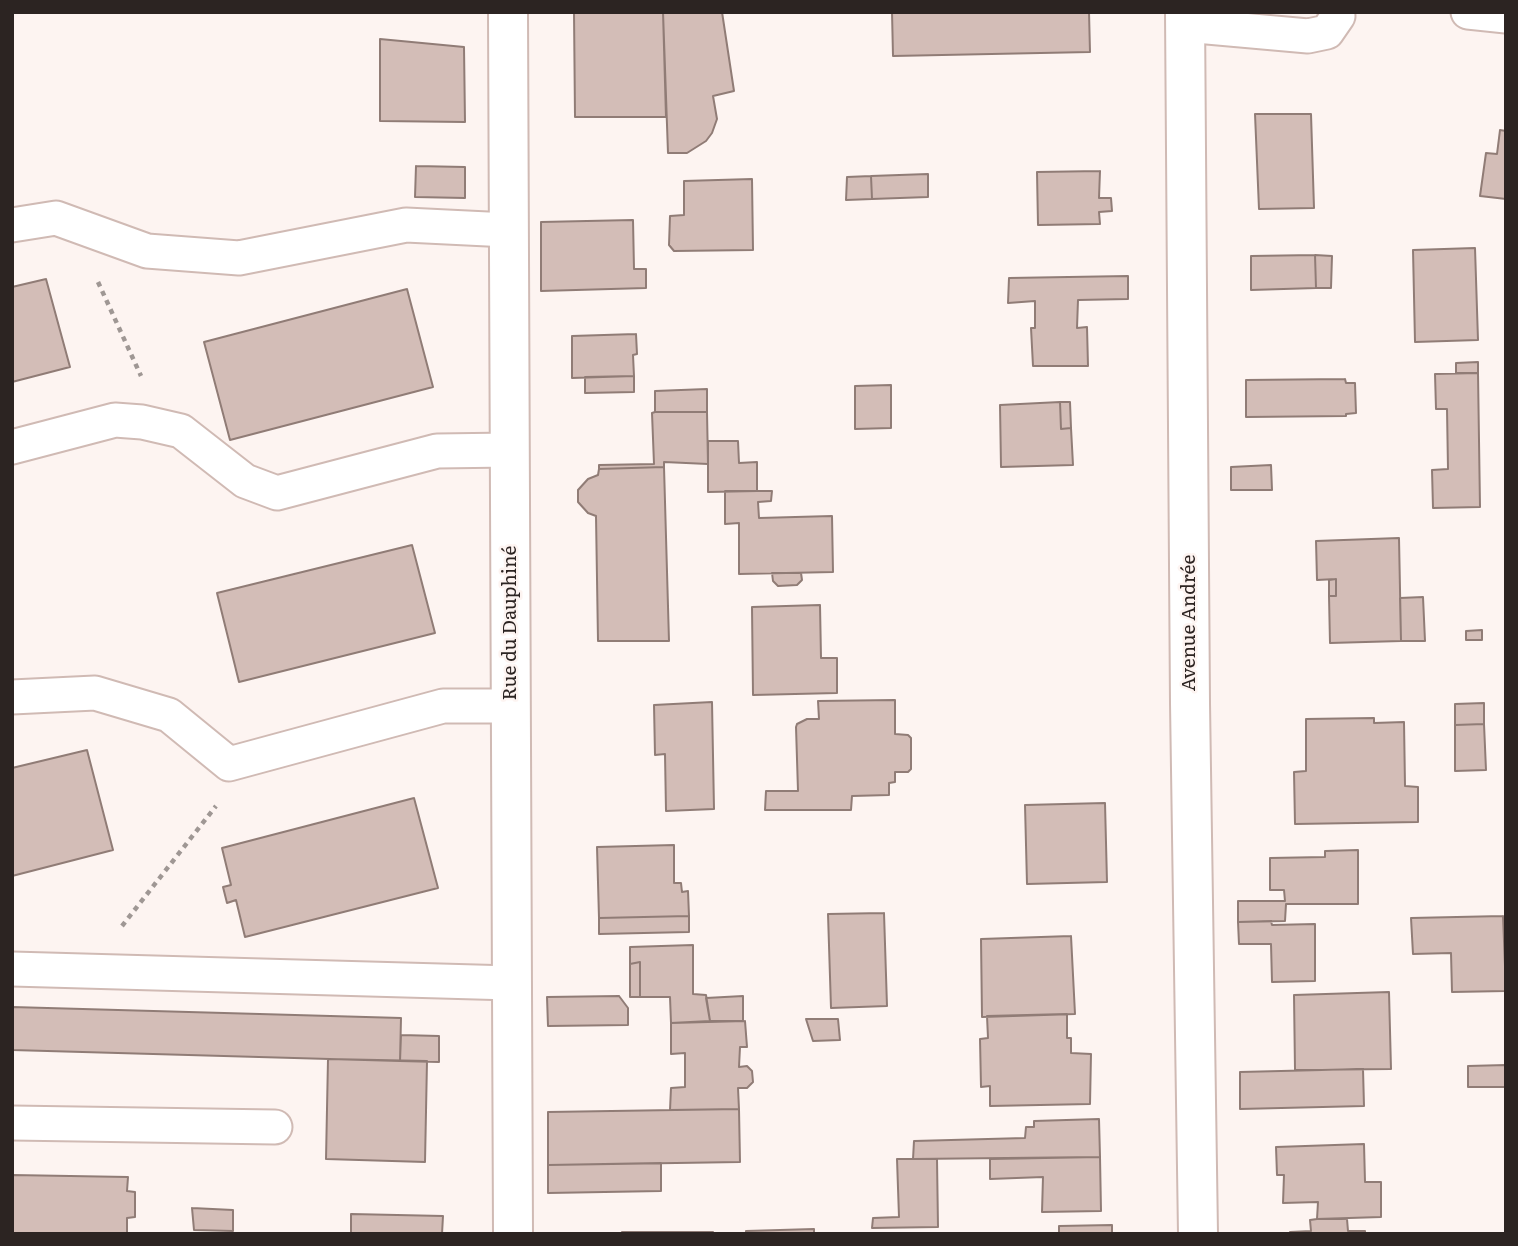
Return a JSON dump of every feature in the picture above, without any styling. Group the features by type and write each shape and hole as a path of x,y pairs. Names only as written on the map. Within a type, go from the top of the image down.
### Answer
{"street":[{"name":"Rue du Dauphiné","path":"508,12 513,1234"},
{"name":"Avenue Andrée","path":"1185,18 1190,703 1198,1234"}],"lane":[{"path":"1468,12 1506,16"},
{"path":"1185,18 1308,36 1327,32 1338,16"},
{"path":"12,225 56,218 147,251 239,258 406,225 508,230"},
{"path":"12,447 115,420 142,422 181,431 245,481 277,493 437,451 510,450"},
{"path":"12,697 95,693 169,715 229,764 443,706 510,706"},
{"path":"12,968 512,982"},
{"path":"12,1123 275,1127"}],"path":[{"path":"72,224 165,427"},
{"path":"87,971 226,793 229,764"}],"building":[{"path":"574,12 663,12 666,117 575,117"},
{"path":"663,12 722,12 734,91 713,96 717,119 712,133 706,141 687,153 668,153"},
{"path":"892,12 1089,12 1090,52 893,56"},
{"path":"380,39 464,47 465,122 380,121"},
{"path":"1255,114 1311,114 1314,208 1259,209"},
{"path":"1500,130 1506,131 1506,199 1480,196 1486,153 1497,154"},
{"path":"416,166 465,167 465,198 415,197"},
{"path":"1100,171 1099,198 1111,198 1112,211 1099,212 1100,224 1038,225 1037,172"},
{"path":"928,174 928,197 872,199 871,176"},
{"path":"871,176 872,199 846,200 847,177"},
{"path":"752,179 753,250 674,251 669,245 670,216 684,215 684,181"},
{"path":"633,220 634,269 646,269 646,288 541,291 541,222"},
{"path":"1475,248 1478,340 1415,342 1413,250"},
{"path":"1315,255 1316,288 1251,290 1251,256"},
{"path":"1315,255 1332,256 1331,288 1316,288"},
{"path":"1128,276 1128,299 1078,300 1077,328 1087,327 1088,366 1033,366 1031,328 1035,328 1035,301 1008,303 1009,278"},
{"path":"46,279 70,367 12,382 12,287"},
{"path":"407,289 433,387 230,440 204,342"},
{"path":"636,334 634,376 572,378 572,336"},
{"path":"1478,362 1478,373 1456,373 1456,363"},
{"path":"1478,373 1480,507 1433,508 1432,470 1448,469 1447,409 1436,409 1435,374"},
{"path":"634,376 634,392 585,393 585,377"},
{"path":"1345,379 1346,383 1355,383 1356,413 1346,416 1246,417 1246,380"},
{"path":"891,385 891,428 855,429 855,386"},
{"path":"707,389 707,412 655,412 655,391"},
{"path":"1060,402 1070,402 1071,428 1061,429"},
{"path":"1060,402 1061,429 1071,428 1073,465 1001,467 1000,405"},
{"path":"707,412 708,464 664,462 664,467 599,469 599,465 654,464 652,413"},
{"path":"708,441 738,441 739,463 757,462 757,491 708,492"},
{"path":"1271,465 1272,490 1231,490 1231,467"},
{"path":"664,467 669,641 598,641 596,516 588,513 578,502 578,490 588,479 598,475 599,469"},
{"path":"725,491 772,491 771,501 758,502 759,518 832,516 833,572 739,574 739,523 725,524"},
{"path":"1399,538 1401,641 1330,643 1329,596 1336,596 1336,579 1317,580 1316,541"},
{"path":"412,545 435,633 239,682 217,593"},
{"path":"772,573 801,573 802,580 797,585 778,586 773,581"},
{"path":"1336,579 1336,596 1329,596 1329,580"},
{"path":"1423,597 1425,641 1401,641 1400,598"},
{"path":"820,605 821,658 837,658 837,693 753,695 752,607"},
{"path":"1482,630 1482,640 1466,640 1466,631"},
{"path":"895,700 895,734 908,735 911,738 911,769 908,772 895,772 895,782 889,783 889,795 852,796 851,810 765,810 766,791 798,791 796,727 807,719 819,719 818,701"},
{"path":"712,702 714,809 666,811 665,754 655,755 654,705"},
{"path":"1484,703 1484,724 1455,725 1455,704"},
{"path":"1374,718 1374,723 1404,722 1405,786 1418,787 1418,822 1295,824 1294,772 1306,771 1306,719"},
{"path":"1484,724 1486,770 1455,771 1455,725"},
{"path":"87,750 113,850 12,876 12,768"},
{"path":"414,798 438,888 245,937 236,900 227,903 223,887 231,885 222,848"},
{"path":"1105,803 1107,882 1027,884 1025,805"},
{"path":"674,845 674,883 681,883 682,892 688,891 689,916 599,918 597,847"},
{"path":"1358,850 1358,904 1286,904 1285,921 1238,922 1238,901 1285,901 1284,890 1270,890 1270,858 1325,857 1325,851"},
{"path":"884,913 887,1006 831,1008 828,914"},
{"path":"689,916 689,932 599,934 599,918"},
{"path":"1503,916 1506,991 1452,992 1451,953 1413,954 1411,918"},
{"path":"1271,921 1272,925 1315,924 1315,981 1272,982 1271,944 1239,944 1238,922"},
{"path":"1071,936 1075,1014 982,1017 981,939"},
{"path":"693,945 693,994 706,995 710,1021 671,1023 670,997 640,997 640,962 630,964 630,947"},
{"path":"640,962 640,997 630,997 630,964"},
{"path":"1389,992 1391,1069 1295,1070 1294,995"},
{"path":"619,996 628,1008 628,1025 548,1026 547,997"},
{"path":"743,996 743,1021 710,1021 706,998"},
{"path":"12,1007 401,1018 400,1061 12,1050"},
{"path":"1067,1014 1067,1038 1071,1038 1071,1053 1091,1054 1090,1104 990,1106 990,1086 981,1087 980,1039 988,1038 987,1016"},
{"path":"806,1019 838,1019 840,1040 813,1041"},
{"path":"745,1021 747,1047 740,1047 739,1067 747,1066 752,1071 753,1082 747,1088 738,1088 739,1109 670,1110 671,1088 685,1087 685,1053 671,1054 671,1023"},
{"path":"401,1035 439,1036 439,1062 400,1061"},
{"path":"328,1059 427,1061 425,1162 326,1159"},
{"path":"1506,1065 1506,1087 1468,1087 1468,1066"},
{"path":"1363,1069 1364,1106 1240,1109 1240,1072"},
{"path":"739,1109 740,1162 548,1165 548,1112"},
{"path":"1099,1119 1100,1157 913,1159 914,1141 1025,1138 1026,1127 1034,1127 1034,1121"},
{"path":"1364,1144 1365,1182 1381,1182 1381,1217 1317,1219 1318,1202 1283,1203 1284,1175 1277,1175 1276,1147"},
{"path":"1100,1157 1101,1211 1042,1212 1043,1177 990,1179 990,1159"},
{"path":"897,1159 937,1159 938,1227 872,1228 873,1218 899,1217"},
{"path":"661,1163 661,1191 548,1193 548,1165"},
{"path":"12,1175 128,1177 127,1191 135,1192 135,1217 127,1218 127,1234 12,1234"},
{"path":"192,1208 233,1210 233,1231 194,1230"},
{"path":"351,1214 443,1216 442,1234 351,1234"},
{"path":"1347,1219 1348,1231 1365,1231 1365,1234 1290,1234 1311,1231 1310,1220"},
{"path":"1112,1225 1112,1234 1059,1234 1059,1226"},
{"path":"814,1229 814,1234 746,1234 746,1231"},
{"path":"622,1232 713,1232 713,1234"}]}
